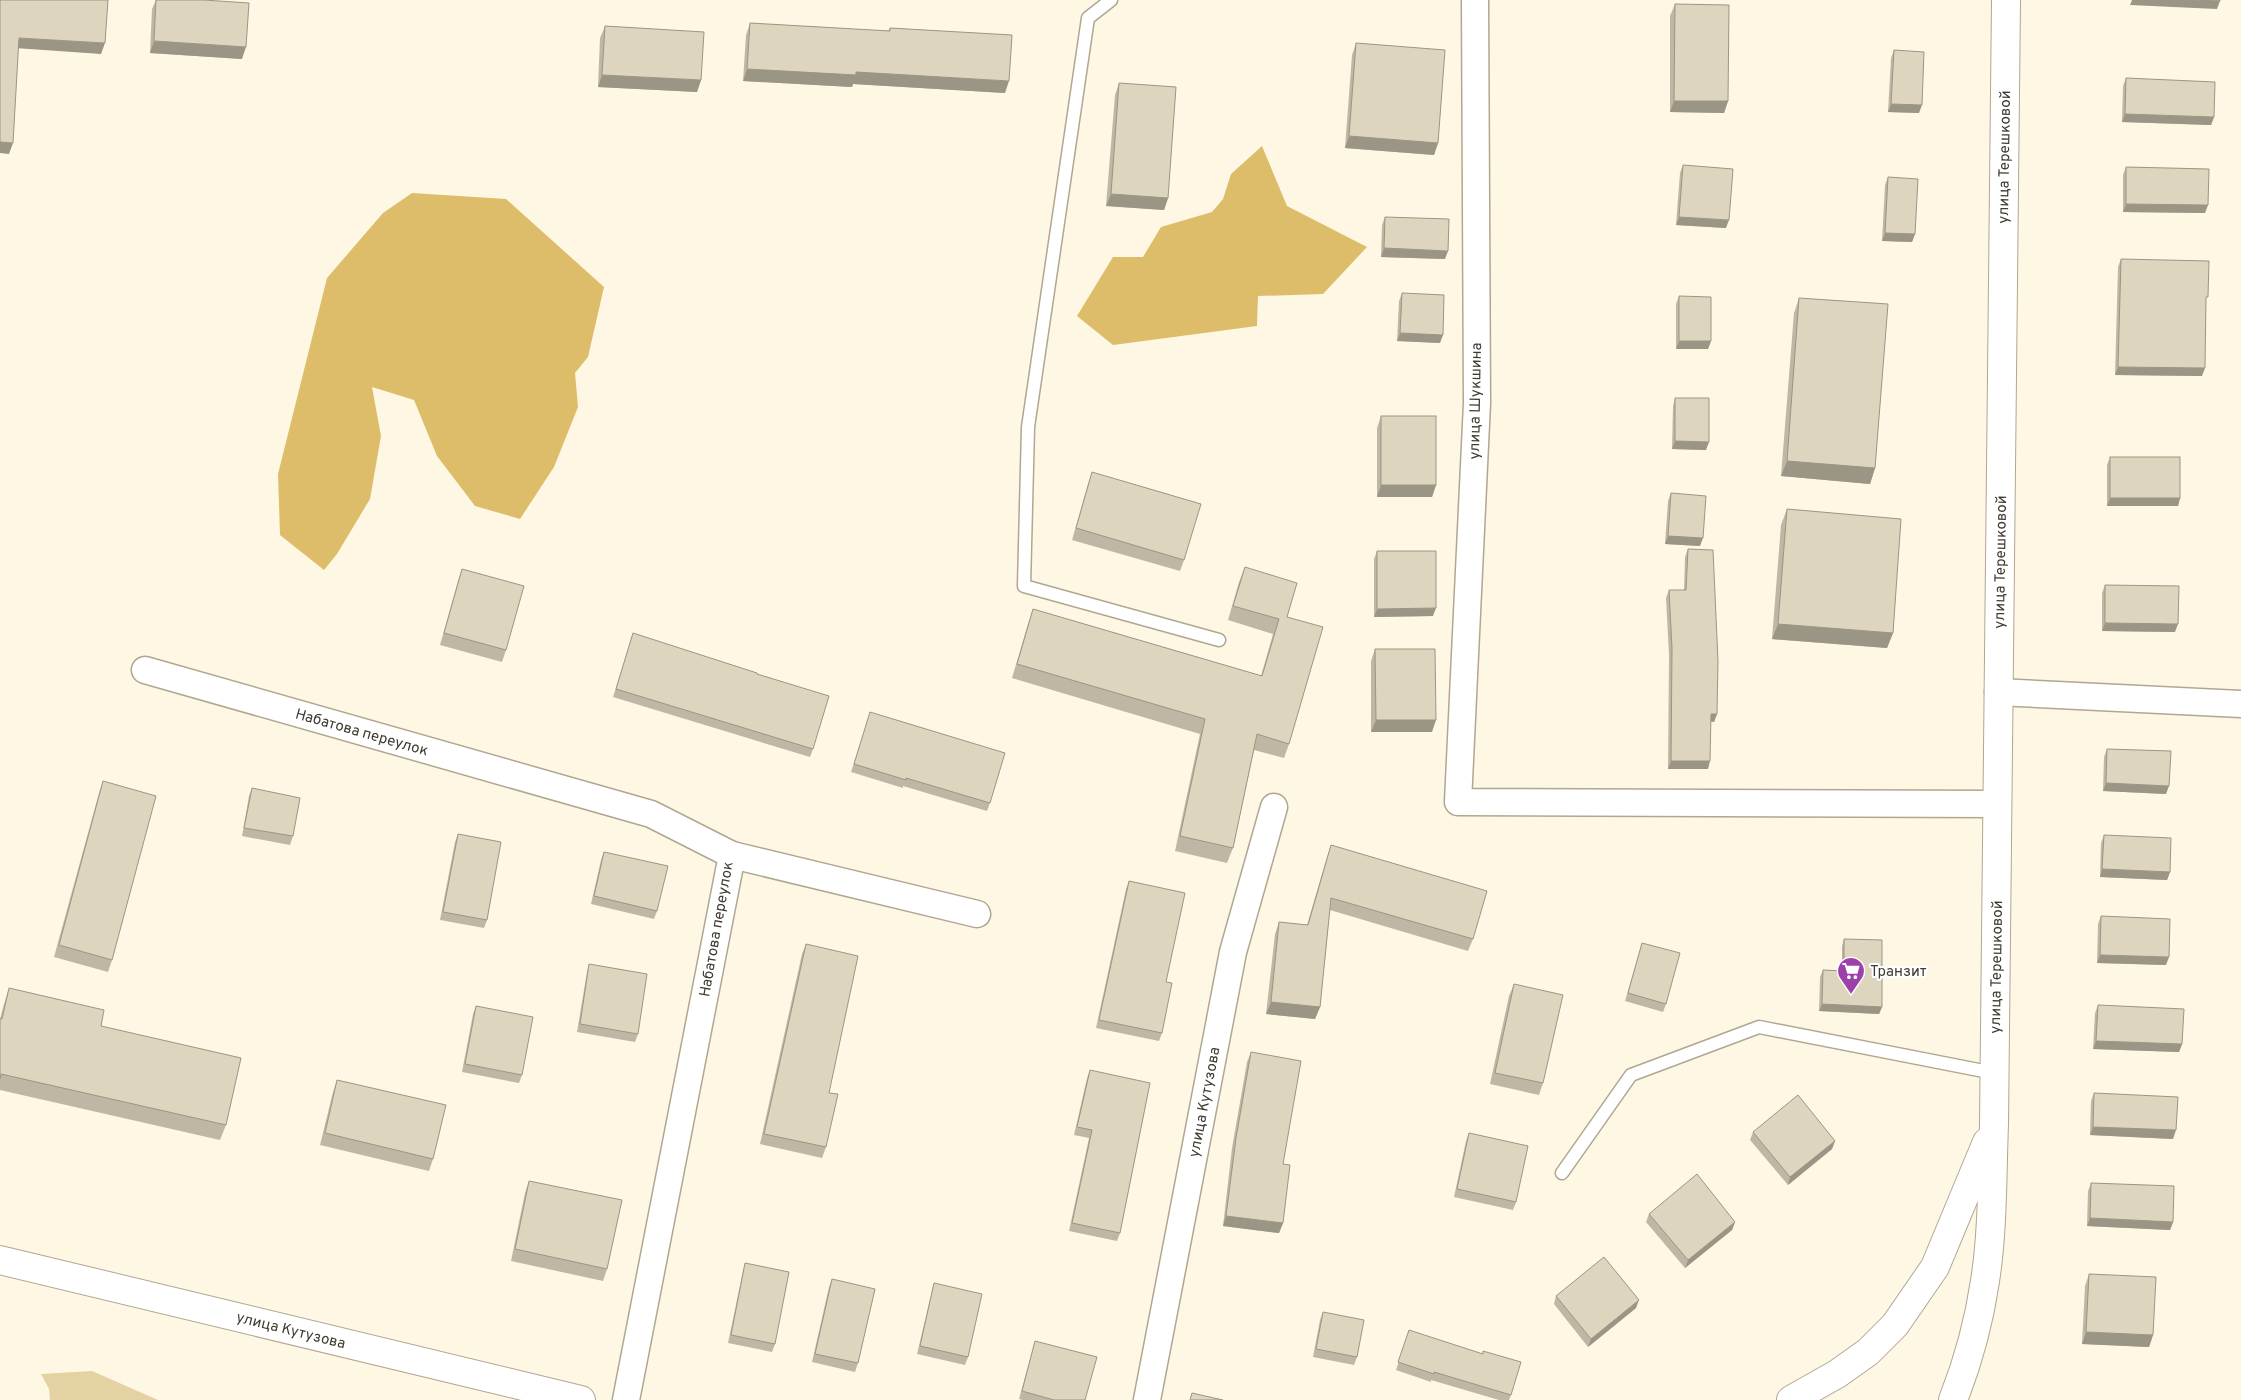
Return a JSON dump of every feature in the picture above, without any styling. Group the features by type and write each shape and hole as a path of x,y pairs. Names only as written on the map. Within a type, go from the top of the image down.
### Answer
{"main road":[{"name":"улица Терешковой","path":"1954,1400 1977,1327 1985,1280 1990,1231 1994,1124 2006,0"},
{"name":"улица Терешковой","path":"1791,1400 1837,1374 1868,1352 1900,1318 1935,1267 1994,1124"},
{"name":"улица Кутузова","path":"0,1260 581,1400"}],"street":[{"name":"улица Шукшина","path":"1475,0 1477,403 1458,802 1997,804"},
{"name":"Набатова переулок","path":"145,670 651,814 732,855 626,1400"},
{"path":"1998,692 2241,704"},
{"name":"улица Кутузова","path":"1147,1400 1233,952 1274,807"},
{"path":"732,855 977,914"}],"lane":[{"path":"1111,0 1088,18 1056,233 1028,427 1024,586 1219,640"},
{"path":"1562,1173 1632,1075 1759,1027 1994,1073"}],"shaded area":[{"path":"1262,146 1287,206 1367,247 1323,294 1258,296 1257,326 1113,345 1077,316 1113,257 1143,257 1161,227 1212,212 1223,199 1231,174"},
{"path":"412,193 506,199 604,287 588,357 575,373 578,407 554,467 520,519 475,506 437,456 414,400 372,387 381,436 370,499 337,554 324,570 280,535 278,474 327,278 383,213"},
{"path":"92,1371 158,1400 50,1400 49,1389 41,1374"}],"building":[{"path":"0,0 108,0 105,43 19,38 13,143 0,142"},
{"path":"156,0 204,0 249,3 246,47 154,41"},
{"path":"1675,4 1729,5 1728,101 1674,101"},
{"path":"750,23 890,31 890,28 1012,35 1009,81 856,72 856,75 747,69"},
{"path":"605,26 704,32 701,80 602,75"},
{"path":"1356,43 1445,50 1438,143 1349,136"},
{"path":"1894,50 1924,52 1922,105 1891,104"},
{"path":"2126,78 2215,82 2214,117 2125,114"},
{"path":"1119,83 1176,87 1168,198 1111,194"},
{"path":"1683,165 1733,169 1729,220 1679,217"},
{"path":"2126,167 2209,169 2208,205 2126,204"},
{"path":"1888,177 1918,179 1915,234 1885,233"},
{"path":"1385,217 1449,219 1448,251 1384,248"},
{"path":"2121,259 2209,261 2208,297 2206,297 2205,368 2118,367"},
{"path":"1402,293 1444,295 1443,335 1400,333"},
{"path":"1679,296 1711,297 1711,341 1679,341"},
{"path":"1799,298 1888,304 1875,468 1787,461"},
{"path":"1675,398 1709,398 1709,442 1675,441"},
{"path":"1381,416 1436,416 1436,485 1381,485"},
{"path":"2110,457 2180,457 2180,498 2110,498"},
{"path":"1092,472 1201,504 1184,560 1076,528"},
{"path":"1671,493 1706,496 1703,538 1668,536"},
{"path":"1787,509 1901,519 1893,633 1778,624"},
{"path":"1688,549 1713,550 1718,661 1717,714 1711,714 1710,761 1671,761 1672,648 1669,590 1686,590"},
{"path":"1377,551 1436,551 1436,608 1377,609"},
{"path":"1245,567 1297,583 1287,617 1323,627 1289,744 1257,734 1233,848 1180,836 1205,719 1017,664 1033,609 1262,676 1279,619 1233,606"},
{"path":"462,569 524,586 506,650 444,633"},
{"path":"2105,585 2179,586 2178,624 2105,623"},
{"path":"633,633 829,696 813,749 616,689"},
{"path":"1375,649 1435,649 1436,720 1376,720"},
{"path":"870,712 1005,753 990,803 854,764"},
{"path":"2107,749 2171,751 2169,786 2106,783"},
{"path":"103,781 156,796 112,960 59,945"},
{"path":"252,788 300,798 293,836 244,828"},
{"path":"458,834 501,842 487,920 443,912"},
{"path":"2104,835 2171,838 2170,872 2102,869"},
{"path":"1331,845 1487,891 1473,939 1331,898 1320,1007 1271,1002 1279,922 1308,925"},
{"path":"604,852 668,866 657,911 594,896"},
{"path":"1129,881 1185,893 1166,982 1172,983 1162,1033 1099,1020"},
{"path":"2101,916 2170,919 2169,957 2100,955"},
{"path":"1844,939 1882,940 1882,1007 1822,1004 1823,970 1844,971"},
{"path":"1642,943 1680,953 1666,1004 1628,993"},
{"path":"806,944 858,956 829,1093 838,1094 826,1147 764,1134"},
{"path":"589,964 647,974 638,1034 580,1024"},
{"path":"1514,984 1563,995 1543,1083 1495,1073"},
{"path":"9,988 104,1010 101,1026 241,1058 226,1125 1,1074 0,1079 0,1019 2,1019"},
{"path":"2098,1005 2184,1009 2182,1044 2096,1041"},
{"path":"476,1006 533,1017 522,1075 465,1064"},
{"path":"1251,1052 1301,1061 1283,1164 1290,1165 1283,1223 1226,1216 1236,1138"},
{"path":"1090,1070 1150,1083 1120,1233 1072,1223 1092,1130 1077,1127"},
{"path":"337,1080 446,1105 433,1159 325,1133"},
{"path":"2094,1093 2178,1097 2176,1130 2093,1127"},
{"path":"1798,1095 1835,1141 1790,1177 1753,1132"},
{"path":"1469,1133 1528,1146 1516,1202 1457,1189"},
{"path":"1697,1174 1735,1222 1688,1260 1649,1214"},
{"path":"529,1181 622,1200 607,1269 515,1249"},
{"path":"2091,1183 2174,1186 2173,1222 2090,1218"},
{"path":"1604,1257 1639,1300 1591,1339 1556,1296"},
{"path":"745,1263 789,1272 775,1344 731,1335"},
{"path":"2089,1274 2156,1277 2153,1335 2086,1332"},
{"path":"832,1279 875,1289 858,1363 815,1354"},
{"path":"934,1283 982,1294 968,1357 920,1346"},
{"path":"1323,1312 1364,1320 1357,1357 1316,1349"},
{"path":"1409,1330 1483,1354 1483,1351 1521,1362 1511,1395 1398,1362"},
{"path":"1035,1341 1097,1357 1085,1400 1054,1400 1022,1391"},
{"path":"1192,1393 1223,1400 1190,1400"}],"place":[{"name":"Транзит","path":"1851,995"}]}
